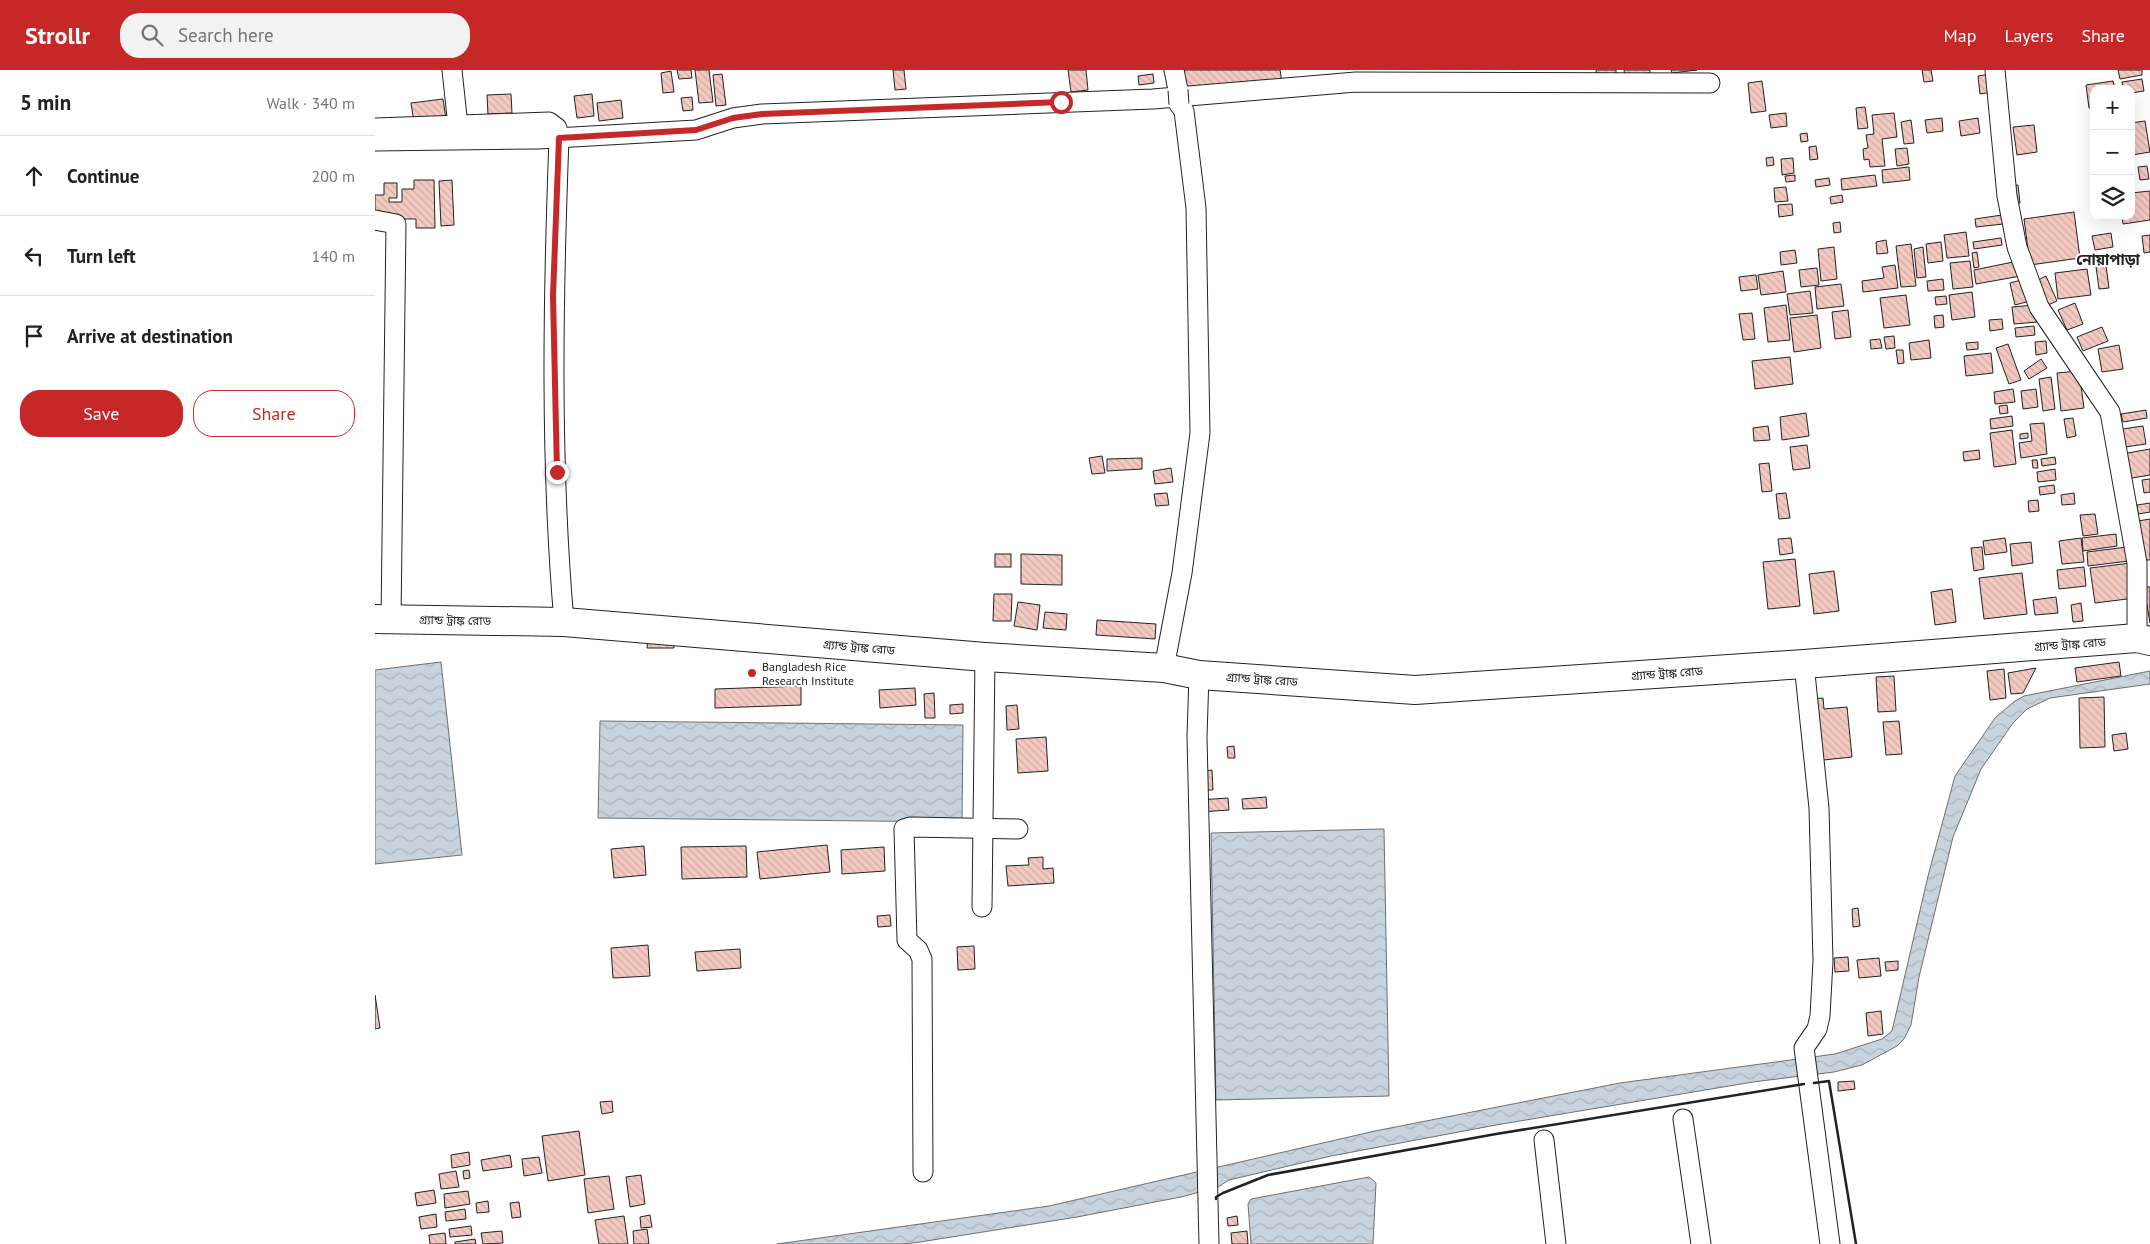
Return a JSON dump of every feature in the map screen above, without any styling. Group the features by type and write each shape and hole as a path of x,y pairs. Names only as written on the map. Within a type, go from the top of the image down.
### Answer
{"highway":[{"name":"গ্র্যান্ড ট্রাঙ্ক রোড","path":"383,619 563,622 985,657 1164,668 1199,675 1415,690 2144,640"}],"street":[{"path":"452,70 458,126"},
{"path":"1164,668 1182,573 1200,434 1196,208 1184,111 1178,97 1174,70"},
{"path":"1995,70 2007,196 2017,247 2039,306 2110,412 2137,563 2144,640"},
{"path":"375,141 559,138 696,130 733,118 762,114 1153,99 1356,82 1710,83"},
{"path":"375,128 549,122 557,128 559,138 553,296 559,566 563,622"},
{"path":"375,220 397,224 383,619"},
{"path":"982,907 985,657"},
{"path":"1804,664 1819,808 1823,961 1820,1016 1817,1029 1804,1048 1830,1244"},
{"path":"1199,675 1197,737 1209,1244"},
{"path":"923,1172 922,959 917,950 907,940 904,829 910,827 1018,829"},
{"path":"1683,1119 1701,1244"},
{"path":"1544,1140 1556,1244"}],"water":[{"path":"441,662 462,855 375,864 375,670"},
{"path":"2150,671 2150,684 2050,698 2027,709 2013,723 1981,769 1953,837 1919,977 1911,1025 1904,1039 1897,1046 1862,1065 1834,1072 1753,1082 1496,1125 1331,1156 1229,1180 1218,1187 1181,1197 1077,1217 903,1244 777,1244 1049,1206 1375,1131 1620,1083 1835,1054 1882,1039 1892,1031 1928,876 1955,776 1995,718 2024,696"},
{"path":"600,721 963,725 962,822 598,818"},
{"path":"1384,829 1389,1096 1216,1100 1211,833"},
{"path":"1369,1177 1376,1183 1373,1244 1251,1244 1248,1204 1251,1199"}],"building":[{"path":"677,70 691,70 692,78 679,79"},
{"path":"695,70 709,70 713,102 699,103"},
{"path":"893,70 904,70 906,89 895,90"},
{"path":"1068,70 1086,70 1088,90 1071,92"},
{"path":"1177,70 1280,70 1282,82 1180,94"},
{"path":"1596,70 1616,70 1616,76 1597,78"},
{"path":"1624,70 1650,70 1650,73 1625,76"},
{"path":"1671,70 1697,70 1672,73"},
{"path":"1922,70 1931,70 1933,81 1924,82"},
{"path":"2118,70 2142,70 2142,75 2120,79"},
{"path":"671,71 674,92 663,93 661,73"},
{"path":"722,74 726,105 716,106 713,75"},
{"path":"1153,74 1154,83 1139,85 1138,76"},
{"path":"1990,74 1992,92 1980,94 1978,76"},
{"path":"2142,79 2144,91 2135,92 2135,85 2122,85 2122,82"},
{"path":"1762,81 1766,111 1751,113 1748,83"},
{"path":"2113,81 2114,85 2090,85 2089,108 2086,85"},
{"path":"511,94 512,113 488,114 487,95"},
{"path":"592,94 594,116 577,118 574,96"},
{"path":"692,97 693,110 683,111 681,98"},
{"path":"443,99 446,119 414,123 411,103"},
{"path":"621,100 623,118 599,121 597,103"},
{"path":"1865,107 1868,128 1858,129 1856,108"},
{"path":"1786,113 1787,126 1771,128 1769,115"},
{"path":"1894,113 1897,137 1882,139 1885,166 1870,167 1869,159 1864,160 1863,149 1868,148 1866,135 1874,134 1872,115"},
{"path":"1942,118 1943,131 1927,133 1925,120"},
{"path":"1978,118 1980,133 1961,136 1959,121"},
{"path":"1911,120 1914,143 1904,144 1901,122"},
{"path":"2145,121 2150,152 2135,154 2135,122"},
{"path":"2034,125 2037,152 2017,155 2013,127"},
{"path":"1807,133 1808,141 1801,142 1800,134"},
{"path":"1816,146 1818,159 1810,160 1809,147"},
{"path":"1907,148 1909,164 1897,166 1895,149"},
{"path":"1773,157 1774,165 1767,166 1766,158"},
{"path":"1793,158 1794,173 1782,175 1781,159"},
{"path":"2147,166 2149,179 2140,180 2138,167"},
{"path":"1909,167 1910,180 1883,183 1882,170"},
{"path":"1795,175 1795,181 1786,182 1785,176"},
{"path":"1875,175 1877,186 1842,190 1841,179"},
{"path":"1829,178 1830,185 1816,187 1815,180"},
{"path":"414,180 434,180 435,228 416,228 416,219 375,219 375,195 384,195 384,183 397,183 397,198 389,198 389,202 402,202 402,189 414,189"},
{"path":"452,180 454,225 441,226 439,181"},
{"path":"2018,185 2020,203 2013,204 2010,186"},
{"path":"1786,187 1788,201 1775,202 1774,188"},
{"path":"2150,191 2150,220 2123,224 2122,220 2135,220 2135,193"},
{"path":"1842,195 1843,202 1831,204 1830,197"},
{"path":"1792,204 1793,215 1779,217 1778,205"},
{"path":"2074,212 2080,258 2030,265 2024,219"},
{"path":"2002,215 2003,224 1976,227 1975,219"},
{"path":"1840,222 1841,232 1834,233 1833,223"},
{"path":"1966,232 1969,256 1947,258 1944,235"},
{"path":"2111,233 2113,247 2095,250 2092,236"},
{"path":"2150,235 2150,252 2144,253 2142,236"},
{"path":"2001,238 2002,245 1974,249 1973,242"},
{"path":"1886,240 1888,253 1877,254 1876,242"},
{"path":"1941,242 1943,261 1928,263 1926,244"},
{"path":"1911,244 1916,286 1901,287 1896,246"},
{"path":"1834,247 1837,279 1821,281 1818,249"},
{"path":"1923,247 1926,277 1917,278 1914,249"},
{"path":"1795,250 1797,263 1781,265 1780,252"},
{"path":"1977,252 1979,267 1974,268 1972,253"},
{"path":"2105,258 2109,288 2099,289 2095,259"},
{"path":"1970,261 1973,287 1953,289 1950,263"},
{"path":"2018,261 2021,276 1976,284 1974,270"},
{"path":"1895,265 1898,288 1863,292 1862,281 1884,278 1882,267"},
{"path":"1817,268 1819,285 1801,287 1799,270"},
{"path":"2087,269 2091,295 2058,299 2055,273"},
{"path":"1783,271 1786,292 1761,295 1758,275"},
{"path":"1756,275 1758,289 1741,291 1739,277"},
{"path":"2046,276 2057,301 2048,305 2038,280"},
{"path":"1943,279 1944,290 1928,291 1927,281"},
{"path":"2025,279 2030,301 2015,305 2010,283"},
{"path":"1841,284 1844,306 1817,309 1815,287"},
{"path":"1810,291 1813,313 1790,315 1787,294"},
{"path":"1972,292 1975,317 1952,320 1949,295"},
{"path":"1906,295 1910,325 1884,328 1880,298"},
{"path":"1946,296 1947,304 1936,305 1935,297"},
{"path":"2075,303 2083,324 2067,330 2058,310"},
{"path":"1786,305 1790,340 1768,342 1764,308"},
{"path":"2035,305 2037,322 2014,324 2012,307"},
{"path":"1848,310 1851,337 1835,339 1832,312"},
{"path":"1752,313 1755,339 1743,340 1739,314"},
{"path":"1817,315 1821,348 1794,352 1790,318"},
{"path":"1943,315 1944,327 1935,328 1934,316"},
{"path":"2002,319 2003,329 1990,331 1989,320"},
{"path":"2034,326 2035,335 2016,337 2015,328"},
{"path":"2102,327 2108,341 2083,351 2077,337"},
{"path":"1894,336 1895,348 1886,349 1884,337"},
{"path":"1880,339 1882,348 1871,349 1870,340"},
{"path":"1929,340 1931,358 1911,360 1909,343"},
{"path":"2046,341 2047,353 2036,355 2035,342"},
{"path":"1978,342 1978,349 1967,350 1966,343"},
{"path":"2008,344 2021,380 2009,384 1996,348"},
{"path":"2119,345 2123,369 2102,372 2098,349"},
{"path":"1896,350 1903,350 1904,363 1898,364"},
{"path":"1991,353 1993,373 1966,376 1964,356"},
{"path":"1790,357 1793,384 1755,389 1752,361"},
{"path":"2041,359 2047,368 2029,379 2024,371"},
{"path":"2079,371 2084,408 2061,411 2057,373"},
{"path":"2051,377 2055,409 2043,411 2039,379"},
{"path":"2013,389 2015,402 1995,404 1994,392"},
{"path":"2036,389 2038,407 2023,409 2021,391"},
{"path":"2007,405 2008,413 2000,414 1999,406"},
{"path":"2146,410 2147,418 2123,422 2121,414"},
{"path":"1806,413 1809,436 1782,440 1780,417"},
{"path":"2012,416 2013,426 1991,429 1990,419"},
{"path":"2073,418 2076,436 2067,438 2064,419"},
{"path":"2044,423 2047,454 2021,458 2019,443 2032,441 2030,424"},
{"path":"1768,426 1770,440 1754,441 1753,428"},
{"path":"2143,426 2146,444 2118,448 2116,430"},
{"path":"2012,430 2016,464 1994,467 1990,433"},
{"path":"2028,433 2028,438 2020,439 2020,434"},
{"path":"1807,445 1810,468 1793,470 1790,447"},
{"path":"2150,449 2150,475 2126,479 2122,454"},
{"path":"1979,450 1980,459 1964,461 1963,452"},
{"path":"1102,456 1105,473 1092,474 1089,458"},
{"path":"2055,457 2056,464 2042,466 2041,459"},
{"path":"1142,458 1142,469 1107,471 1107,459"},
{"path":"2032,460 2037,460 2038,468 2033,468"},
{"path":"1769,463 1772,491 1762,492 1759,464"},
{"path":"1171,468 1173,482 1155,484 1153,471"},
{"path":"2055,469 2056,480 2038,482 2037,472"},
{"path":"2150,479 2150,492 2144,493 2142,480"},
{"path":"2054,485 2055,493 2040,495 2039,487"},
{"path":"1167,493 1169,505 1156,506 1154,494"},
{"path":"1786,493 1790,518 1779,519 1776,494"},
{"path":"2074,493 2075,504 2062,505 2061,495"},
{"path":"2038,500 2039,511 2029,512 2028,501"},
{"path":"2150,503 2150,512 2138,514 2137,505"},
{"path":"2095,514 2098,534 2083,536 2080,515"},
{"path":"2150,519 2150,560 2144,560 2138,521"},
{"path":"2116,534 2117,546 2083,551 2082,538"},
{"path":"1791,538 1793,553 1780,555 1778,539"},
{"path":"2005,538 2007,552 1985,555 1983,541"},
{"path":"2081,538 2084,562 2062,564 2059,541"},
{"path":"2031,542 2033,563 2012,566 2010,544"},
{"path":"1982,547 1984,569 1974,571 1971,548"},
{"path":"2127,547 2129,561 2088,566 2087,552"},
{"path":"995,554 1011,554 1011,567 995,567"},
{"path":"1021,554 1062,555 1062,585 1021,584"},
{"path":"1795,559 1800,606 1768,609 1763,562"},
{"path":"2131,563 2135,598 2095,603 2090,568"},
{"path":"2084,567 2086,586 2059,589 2057,570"},
{"path":"1834,571 1839,611 1814,614 1809,574"},
{"path":"2022,573 2027,614 1984,619 1979,578"},
{"path":"2144,587 2150,587 2150,623"},
{"path":"1952,589 1956,622 1935,625 1931,592"},
{"path":"994,594 1012,594 1011,621 993,621"},
{"path":"2056,597 2058,613 2035,615 2033,600"},
{"path":"1018,602 1040,605 1037,630 1014,626"},
{"path":"2081,603 2083,621 2073,622 2071,605"},
{"path":"1045,612 1067,614 1066,630 1043,628"},
{"path":"1097,620 1156,624 1155,639 1096,635"},
{"path":"648,637 675,637 674,648 647,648"},
{"path":"2119,662 2121,676 2077,682 2075,668"},
{"path":"2036,668 2023,693 2011,694 2008,673"},
{"path":"2004,669 2006,698 1990,700 1987,671"},
{"path":"1894,676 1896,711 1878,712 1876,677"},
{"path":"801,686 801,705 715,708 715,689"},
{"path":"915,688 916,705 880,708 879,690"},
{"path":"934,693 935,718 925,718 924,694"},
{"path":"2104,697 2105,747 2080,748 2079,698"},
{"path":"1823,698 1824,709 1847,707 1852,757 1814,761 1808,699"},
{"path":"963,704 963,713 950,714 950,705"},
{"path":"1017,705 1019,729 1007,730 1006,706"},
{"path":"1899,721 1902,754 1886,755 1883,722"},
{"path":"2126,733 2128,749 2114,751 2112,735"},
{"path":"1046,737 1048,771 1018,773 1016,739"},
{"path":"1234,746 1235,758 1228,758 1227,747"},
{"path":"1212,770 1213,790 1206,790 1205,771"},
{"path":"1266,797 1267,808 1243,809 1242,799"},
{"path":"1228,798 1229,810 1200,812 1199,800"},
{"path":"827,845 830,872 760,879 757,852"},
{"path":"644,846 646,875 614,878 611,849"},
{"path":"746,846 747,877 682,879 681,847"},
{"path":"884,847 885,871 842,874 841,850"},
{"path":"1043,857 1043,869 1053,868 1054,883 1008,886 1006,866 1029,865 1028,858"},
{"path":"1858,908 1860,926 1853,927 1852,909"},
{"path":"890,915 891,926 878,927 877,916"},
{"path":"648,945 650,976 613,978 611,948"},
{"path":"974,946 975,969 958,970 957,947"},
{"path":"740,949 741,968 697,971 695,952"},
{"path":"1848,957 1849,971 1835,972 1834,958"},
{"path":"1879,958 1881,976 1859,978 1857,960"},
{"path":"1898,961 1898,970 1886,971 1885,962"},
{"path":"375,995 380,1028 375,1029"},
{"path":"1881,1011 1883,1034 1868,1036 1866,1013"},
{"path":"1854,1081 1855,1089 1838,1091 1838,1082"},
{"path":"612,1101 613,1112 602,1114 600,1102"},
{"path":"579,1131 585,1175 548,1181 542,1136"},
{"path":"469,1152 470,1165 452,1168 451,1155"},
{"path":"510,1155 512,1167 483,1171 481,1160"},
{"path":"539,1157 542,1173 524,1176 522,1159"},
{"path":"469,1170 470,1178 464,1179 463,1171"},
{"path":"456,1171 459,1187 441,1189 439,1174"},
{"path":"641,1175 645,1204 630,1207 626,1177"},
{"path":"609,1176 614,1209 588,1213 584,1179"},
{"path":"434,1190 436,1203 417,1206 415,1193"},
{"path":"468,1191 470,1204 445,1208 444,1194"},
{"path":"488,1201 489,1212 477,1213 476,1203"},
{"path":"519,1202 521,1217 512,1218 510,1203"},
{"path":"465,1209 466,1219 446,1221 445,1212"},
{"path":"436,1214 437,1227 421,1229 419,1217"},
{"path":"650,1215 652,1227 641,1228 640,1217"},
{"path":"624,1216 628,1244 599,1244 595,1220"},
{"path":"1237,1216 1238,1225 1228,1226 1227,1218"},
{"path":"471,1226 472,1235 450,1237 449,1229"},
{"path":"647,1229 649,1244 634,1244 633,1231"},
{"path":"502,1231 503,1243 483,1244 481,1233"},
{"path":"1247,1231 1248,1244 1232,1244 1231,1233"},
{"path":"445,1233 446,1244 430,1244 429,1235"},
{"path":"475,1239 476,1244 455,1244 455,1242"}],"wall":[{"path":"1814,1083 1829,1081 1856,1244"},
{"path":"1216,1199 1216,1197 1223,1193 1268,1175 1496,1134 1804,1084"}],"place":[{"name":"Bangladesh Rice Research Institute","path":"752,673"}],"district":[{"name":"নোয়াপাড়া","path":"2108,259"}],"route":[{"path":"557,472 553,296 559,138 696,130 733,118 762,114 1061,102"}]}
